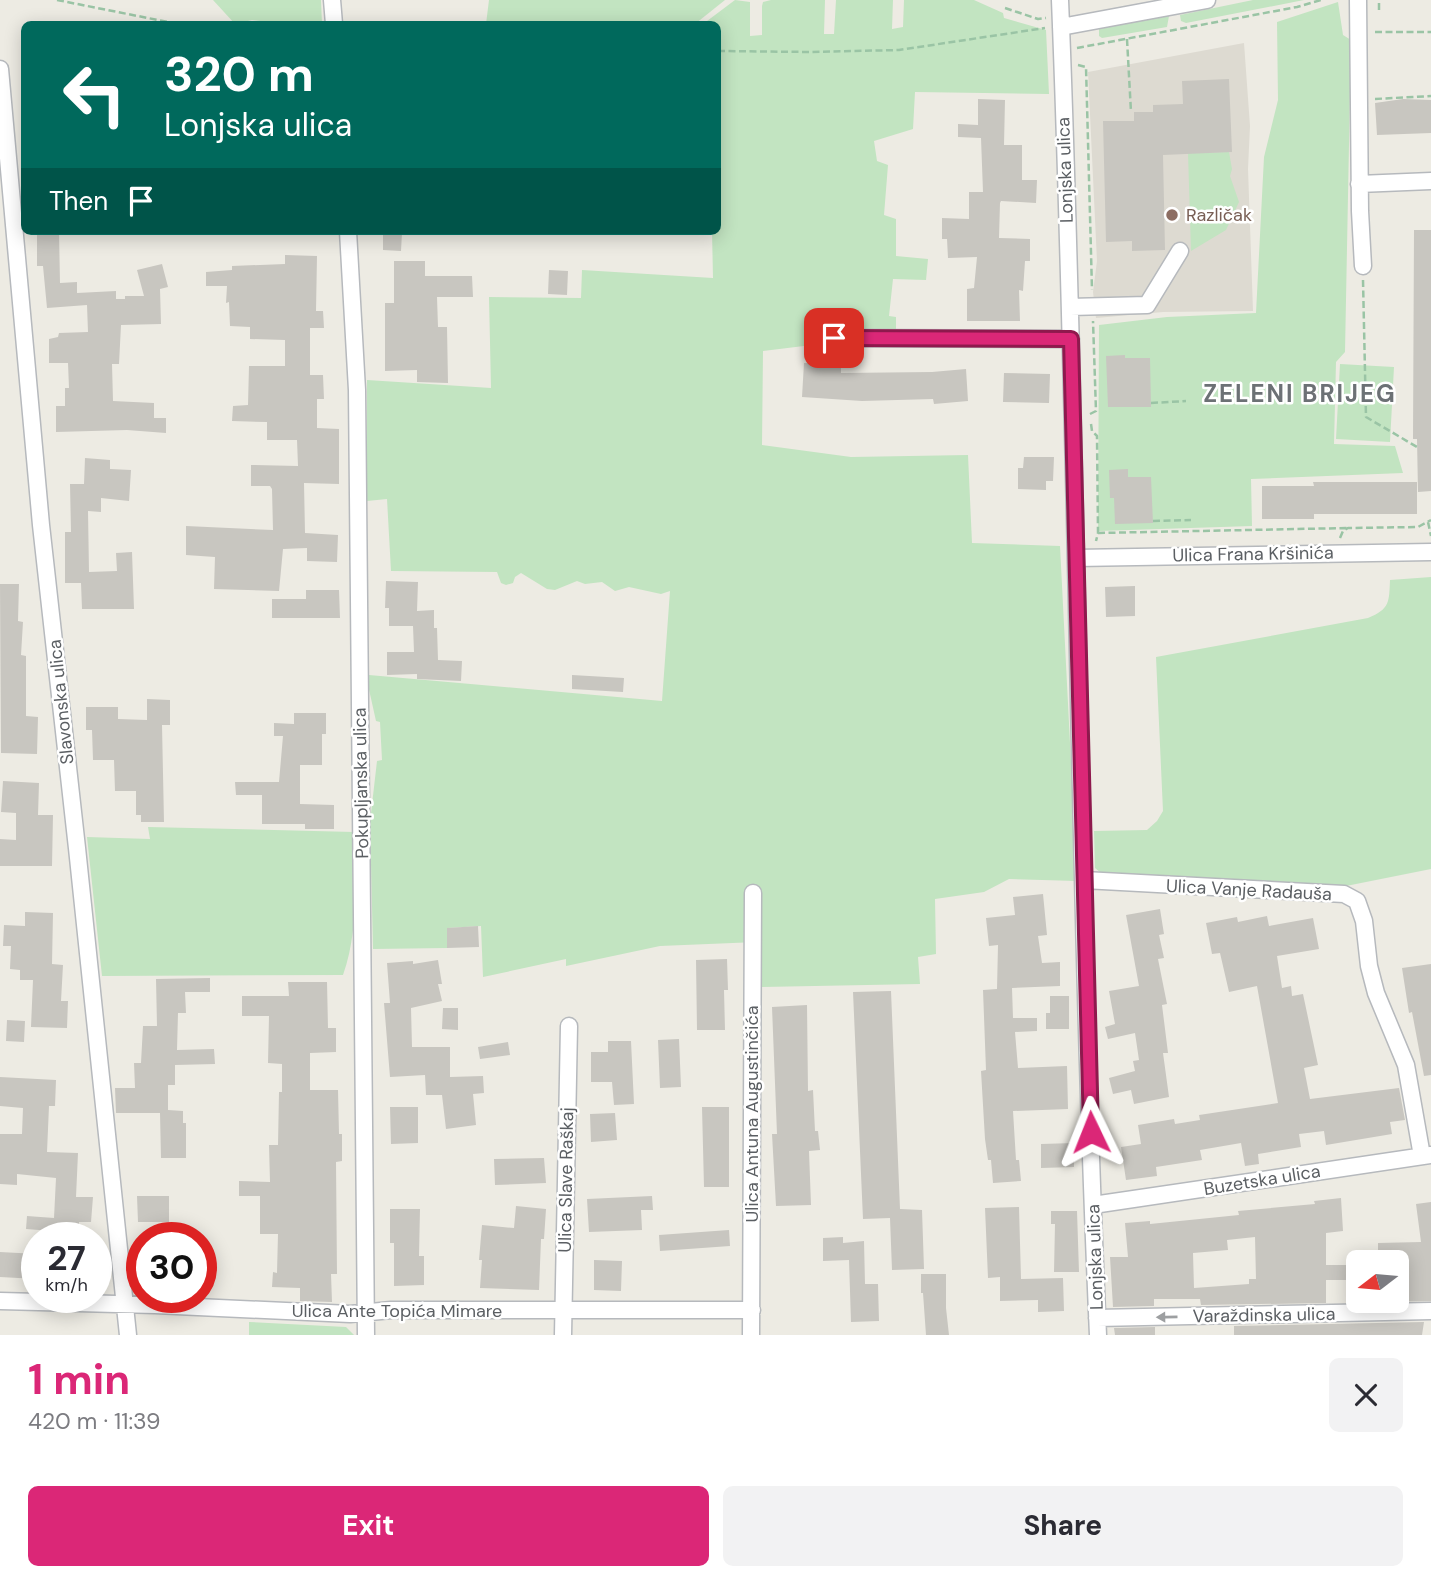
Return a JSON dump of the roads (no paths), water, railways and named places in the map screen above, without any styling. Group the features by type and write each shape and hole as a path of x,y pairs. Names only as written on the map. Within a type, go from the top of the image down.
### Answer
{"street":[{"path":"332,0 334,21"},
{"name":"Lonjska ulica","path":"1060,0 1097,1327"},
{"path":"1061,22 1207,0"},
{"path":"1358,0 1359,184 1363,266"},
{"name":"Slavonska ulica","path":"0,69 41,525 126,1297"},
{"path":"1359,184 1431,181"},
{"name":"Pokupljanska ulica","path":"348,235 357,390 366,1335"},
{"path":"1070,307 1147,305 1180,251"},
{"path":"834,338 1071,339"},
{"name":"Ulica Frana Kršinića","path":"1076,558 1431,552"},
{"name":"Ulica Vanje Radauša","path":"1084,880 1344,894 1357,901 1364,921 1369,967 1376,993 1406,1065 1427,1156"},
{"name":"Ulica Antuna Augustinčića","path":"751,1335 753,893"},
{"name":"Ulica Slave Raškaj","path":"563,1335 569,1026"},
{"name":"Buzetska ulica","path":"1093,1205 1427,1156"},
{"name":"Ulica Ante Topića Mimare","path":"0,1301 126,1306"},
{"name":"Ulica Ante Topića Mimare","path":"217,1309 366,1314 391,1310 752,1310"},
{"name":"Varaždinska ulica","path":"1097,1327 1431,1311"},
{"name":"Slavonska ulica","path":"127,1313 128,1335"}],"place":[{"name":"Različak","path":"1172,215"}],"district":[{"name":"ZELENI BRIJEG","path":"1300,394"}]}
